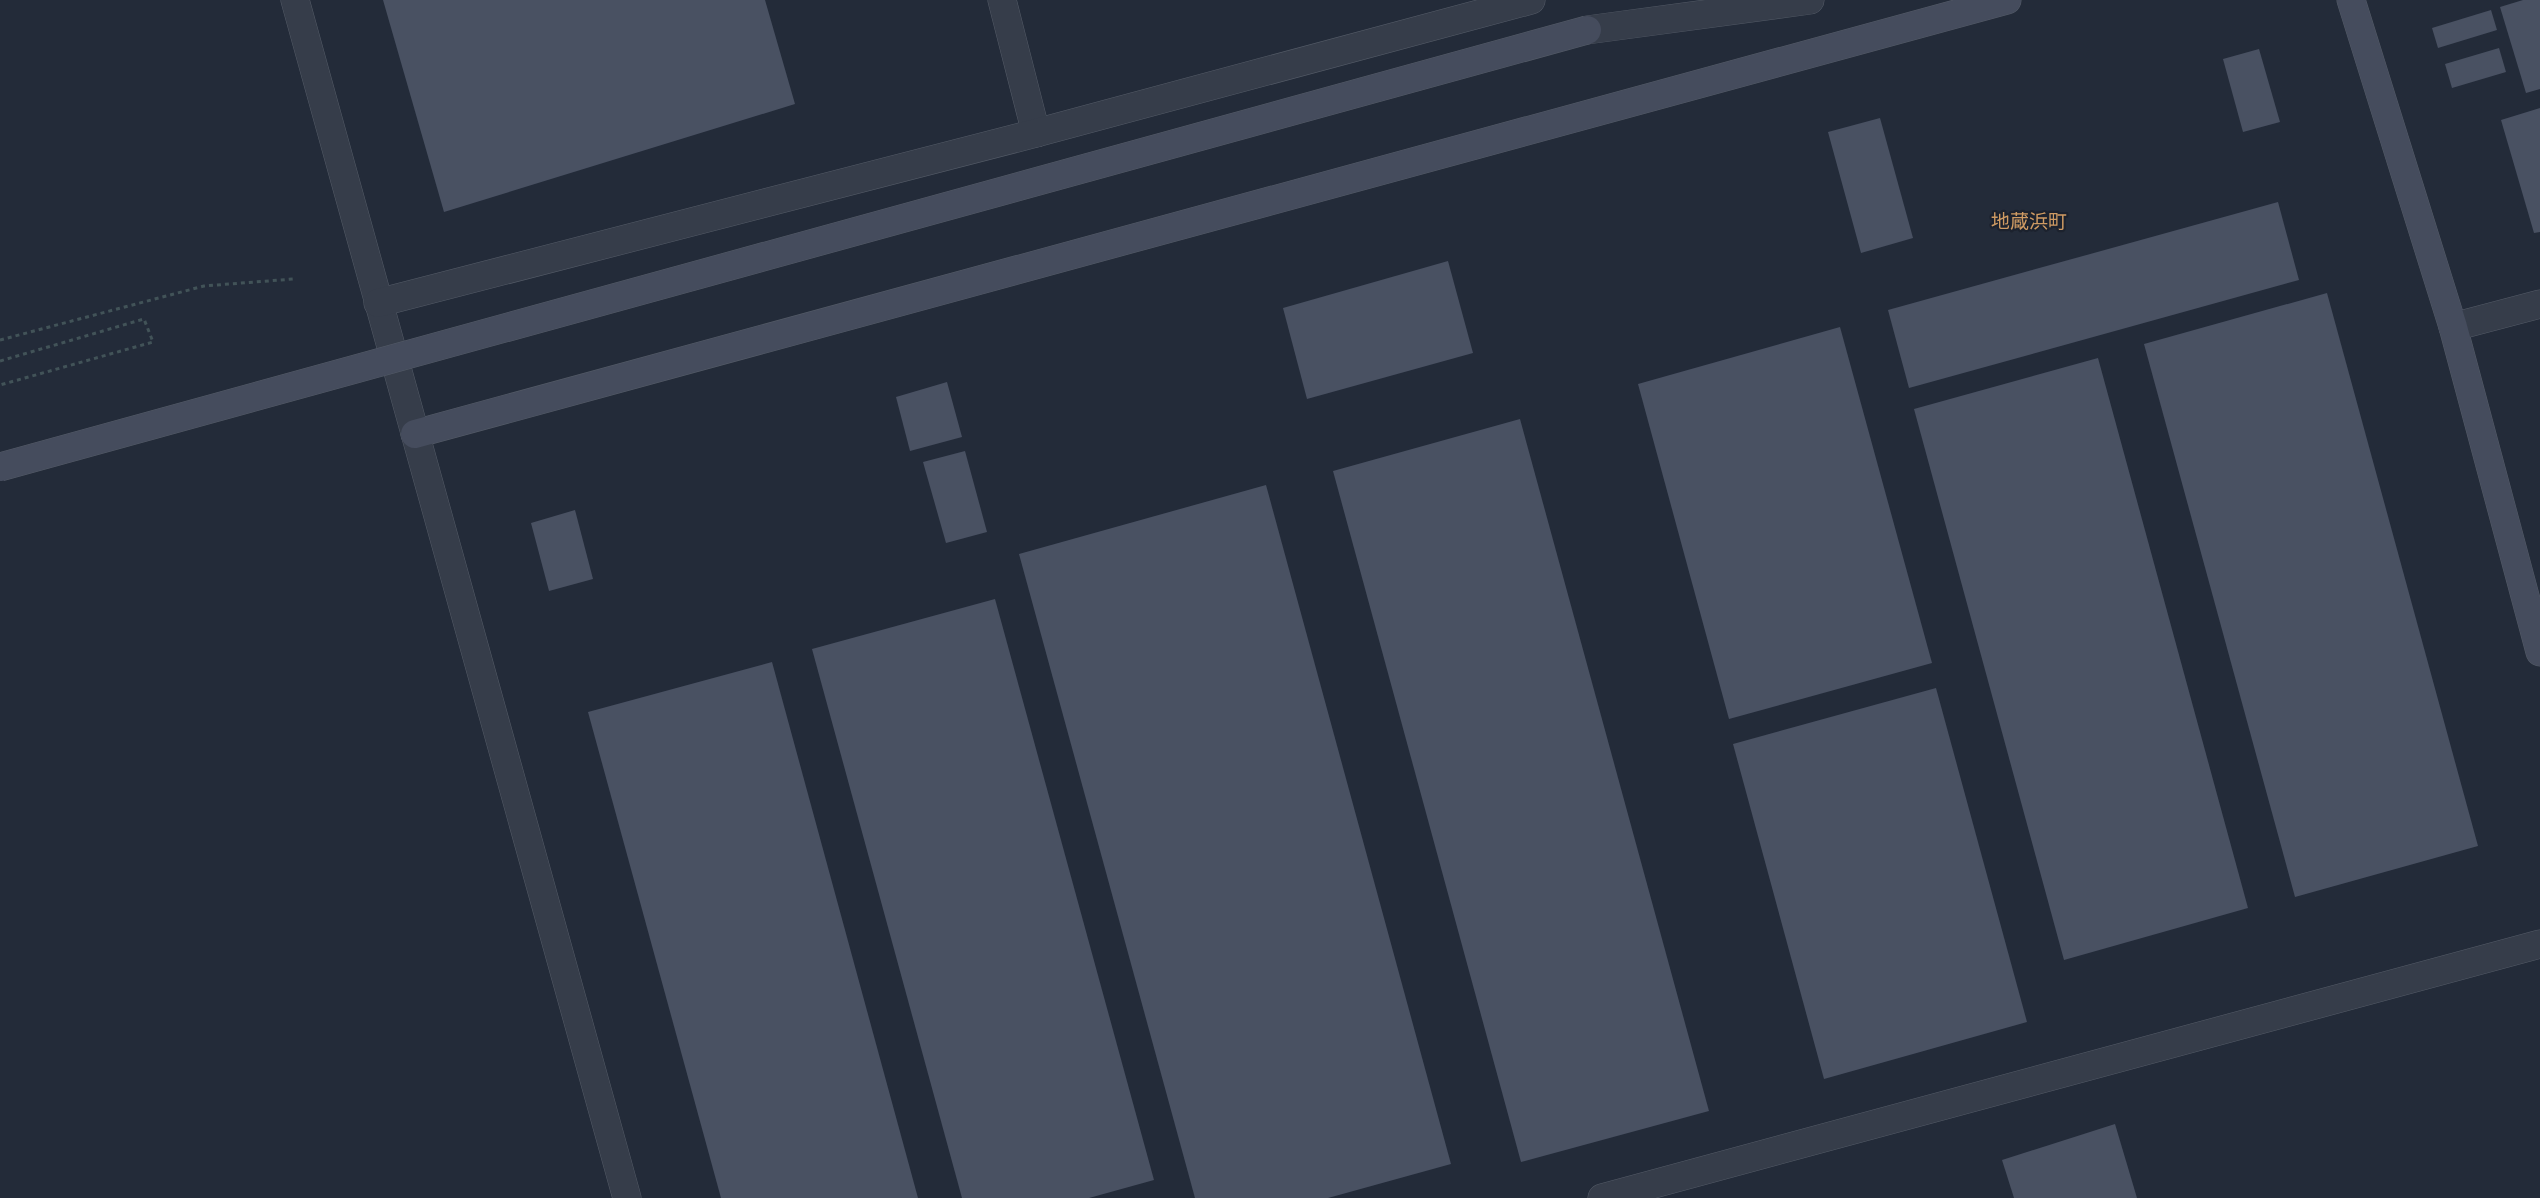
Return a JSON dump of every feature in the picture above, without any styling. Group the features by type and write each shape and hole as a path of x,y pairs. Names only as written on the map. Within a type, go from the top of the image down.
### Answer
{"street":[{"path":"295,0 627,1198"},
{"path":"1002,0 1036,133"},
{"path":"378,303 1036,133 1531,0"},
{"path":"0,467 1587,30 1683,0"},
{"path":"1587,30 1810,0"},
{"path":"414,434 2007,0"},
{"path":"2351,0 2454,327 2540,652"},
{"path":"2454,327 2540,304"},
{"path":"1602,1198 2540,944"}],"path":[{"path":"0,340 204,286 293,279"},
{"path":"0,361 144,319 153,342 0,385"}],"building":[{"path":"383,0 765,0 795,104 444,212"},
{"path":"2523,0 2540,0 2540,89 2526,93 2500,7"},
{"path":"2491,10 2497,30 2438,48 2432,28"},
{"path":"2499,48 2506,72 2452,88 2445,64"},
{"path":"2259,49 2280,122 2243,132 2223,59"},
{"path":"2540,108 2540,232 2534,233 2501,120"},
{"path":"1880,118 1913,238 1861,253 1828,132"},
{"path":"2278,202 2299,280 1909,388 1888,310"},
{"path":"1448,261 1473,353 1307,399 1283,308"},
{"path":"2327,293 2478,846 2295,897 2144,344"},
{"path":"1840,327 1932,663 1729,719 1638,384"},
{"path":"2098,358 2248,908 2064,960 1914,409"},
{"path":"947,382 962,437 910,451 896,397"},
{"path":"1520,419 1709,1111 1521,1162 1333,471"},
{"path":"965,451 987,532 946,543 923,462"},
{"path":"1266,485 1451,1164 1328,1198 1195,1198 1019,554"},
{"path":"575,510 593,579 549,591 531,523"},
{"path":"995,599 1154,1180 1089,1198 962,1198 812,649"},
{"path":"772,662 918,1198 721,1198 588,712"},
{"path":"1936,688 2027,1022 1824,1079 1733,744"},
{"path":"2115,1124 2137,1198 2014,1198 2002,1160"}],"district":[{"name":"地蔵浜町","path":"2029,221"}]}
